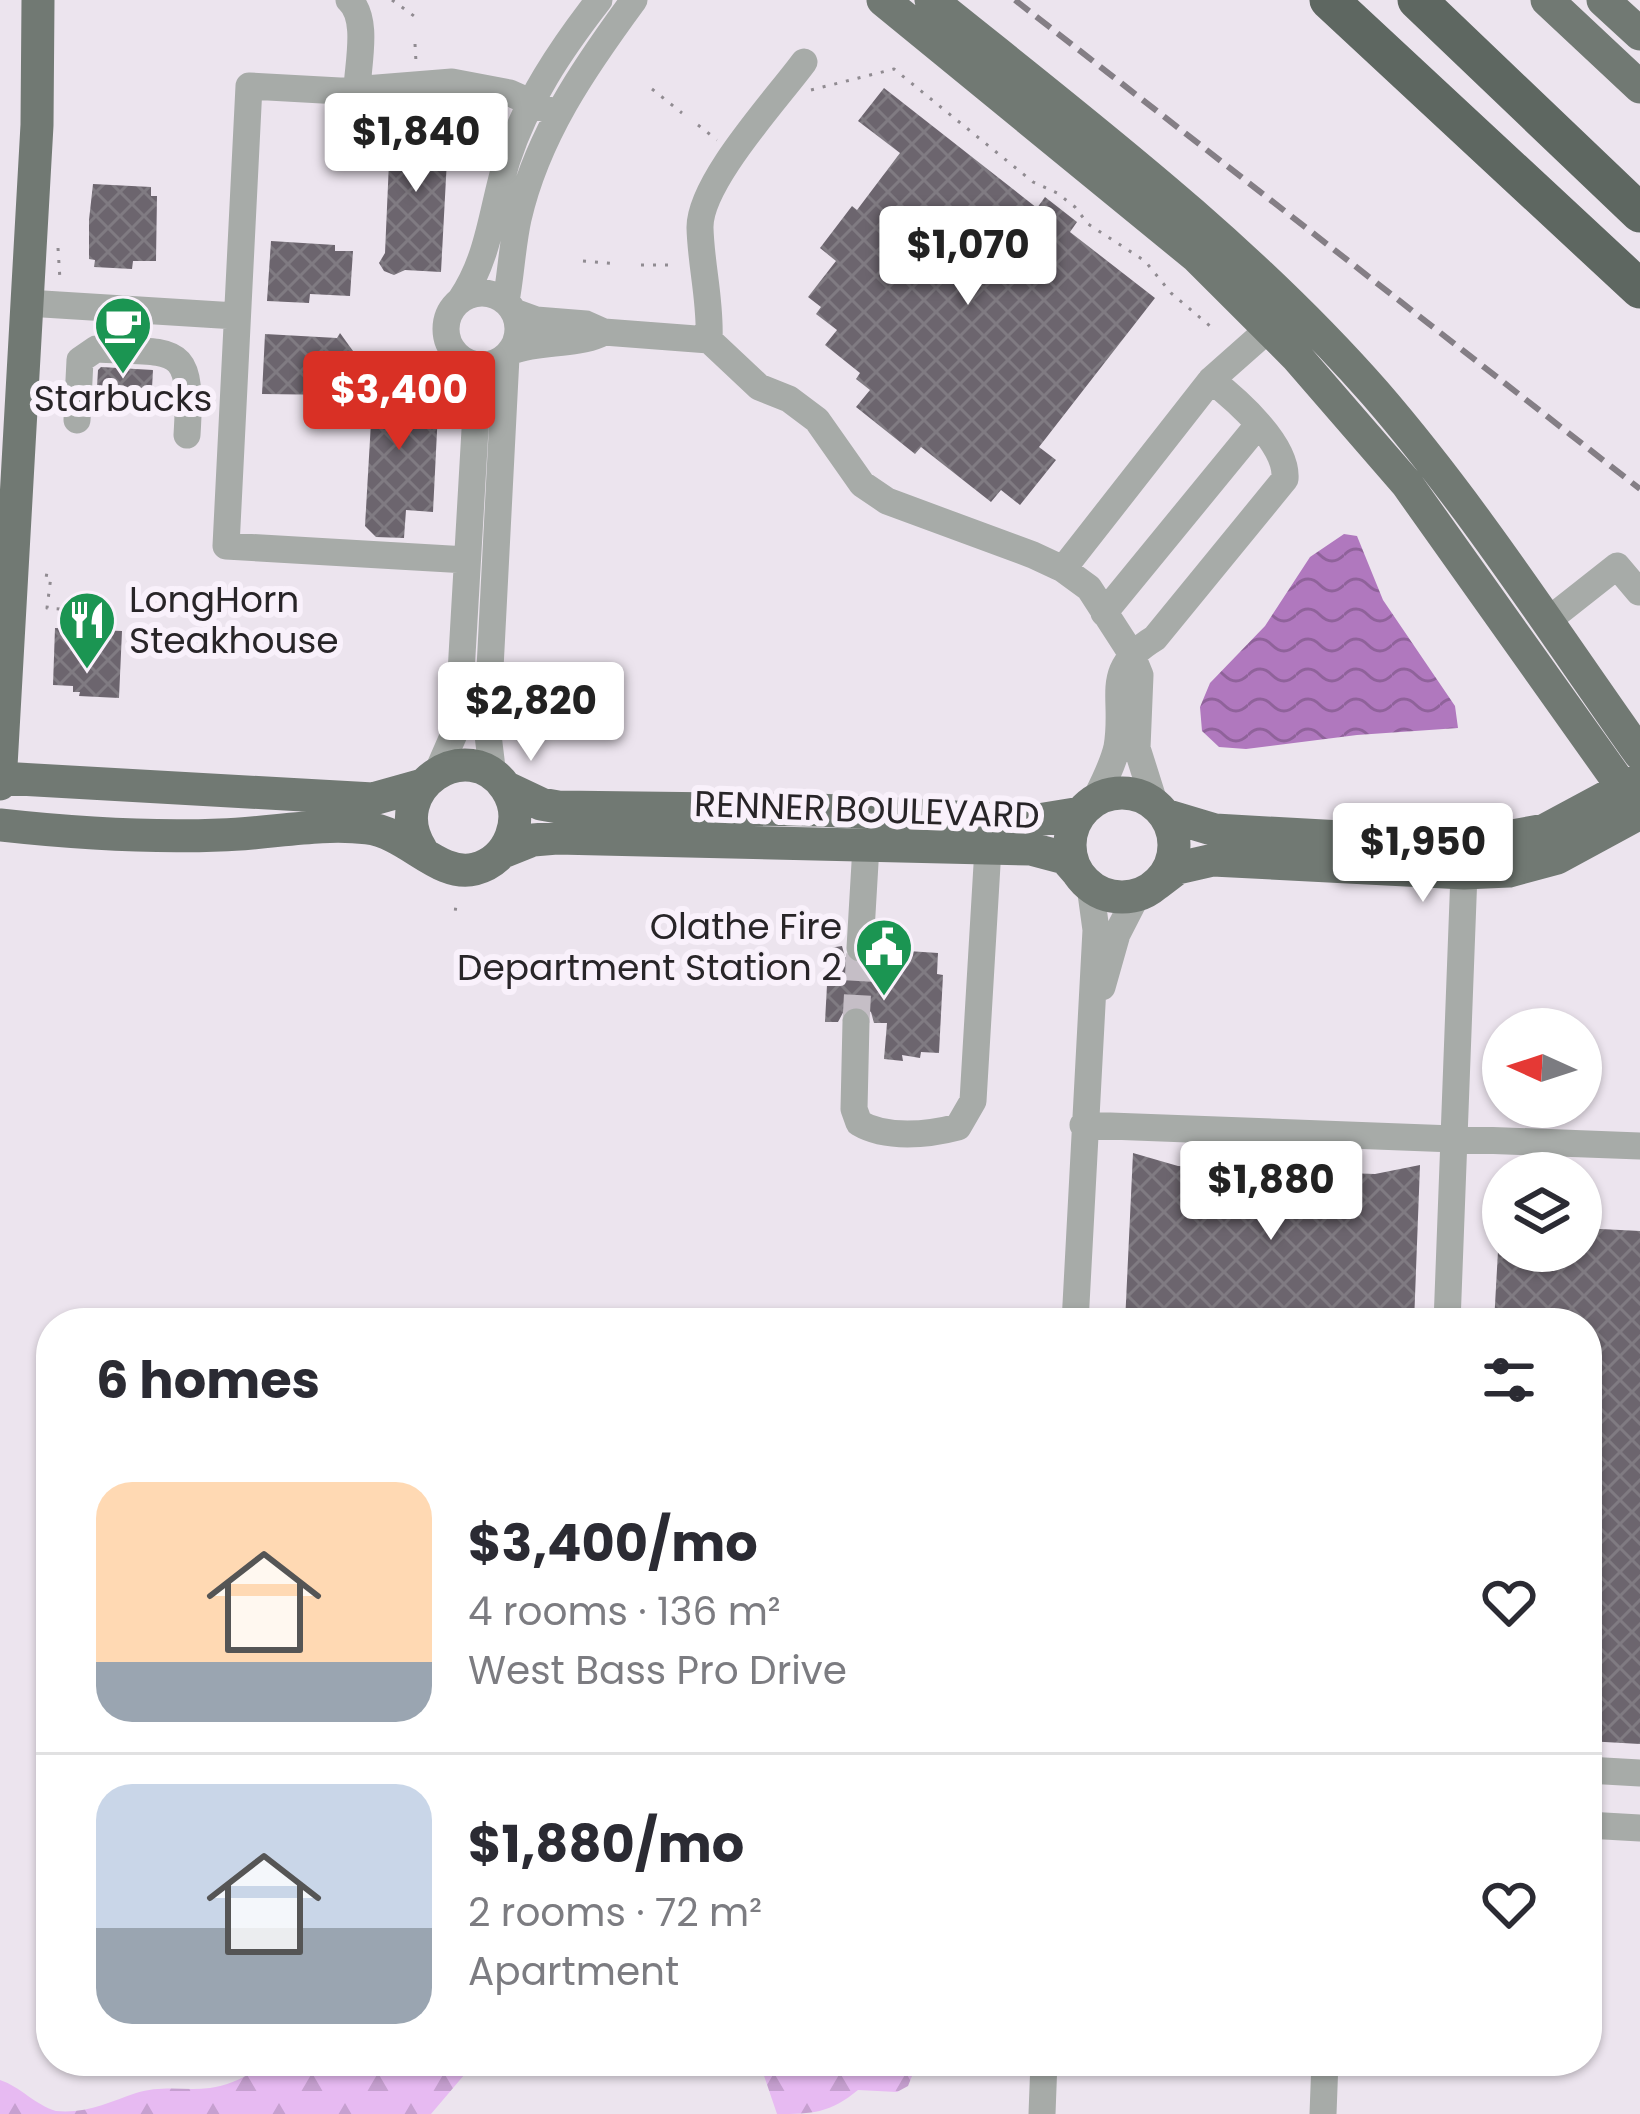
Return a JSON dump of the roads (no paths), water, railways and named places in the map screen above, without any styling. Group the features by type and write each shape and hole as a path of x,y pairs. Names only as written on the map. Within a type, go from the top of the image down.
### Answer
{"highway":[{"path":"1329,0 1640,289"},
{"path":"1417,0 1640,213"}],"main road":[{"path":"0,825 208,836 346,827 387,832 422,849 443,866 462,871 489,864 503,852 515,820 499,781 465,766 373,799 0,780 37,125 38,0"},
{"path":"883,0 1197,257 1376,394 1546,622 1637,776"},
{"path":"931,0 1141,169 1281,318 1347,411 1637,776"},
{"path":"1547,0 1640,87"},
{"path":"1603,0 1640,34"},
{"path":"1637,776 1546,862 1509,872 1214,860 1178,868 1147,889 1120,897 1084,880 1070,843 1088,807 1126,793 1215,830 1468,844 1545,830 1637,776"},
{"path":"422,849 413,834 411,817 430,779"},
{"name":"RENNER BOULEVARD","path":"499,781 541,804 558,807 818,810 1032,820 1088,807"},
{"path":"1147,889 1167,872 1174,844 1160,810"},
{"name":"RENNER BOULEVARD","path":"503,852 533,840 557,838 988,848 1048,852 1065,858 1084,880"}],"street":[{"path":"349,0 360,20 357,89"},
{"path":"430,779 458,724 477,395 472,370 447,341 447,318 485,256 508,157 530,103 599,0"},
{"path":"499,781 488,727 509,354 518,336 510,307 519,214 557,113 634,0"},
{"path":"709,340 711,312 700,227 709,189 807,76"},
{"path":"467,560 226,546 249,86 357,89 452,82 510,93 557,113"},
{"path":"461,299 484,292 536,320 586,324 604,332 709,340 759,387 789,399 817,420 862,484 887,501 1063,569 1089,589 1141,675 1140,765 1160,810"},
{"path":"27,303 236,316"},
{"path":"1063,569 1210,380 1281,318"},
{"path":"461,359 484,366 527,345 586,340 604,332"},
{"path":"77,420 80,360 86,353 96,349 166,353 183,362 188,373 187,435"},
{"path":"1088,807 1117,747 1121,672 1131,652 1155,638 1285,479 1284,459 1238,401 1210,380"},
{"path":"1104,613 1258,425"},
{"path":"1546,622 1617,566 1639,592"},
{"path":"860,948 866,846"},
{"path":"856,1022 854,1109 859,1123 870,1130 932,1134 958,1127 973,1101 988,848"},
{"path":"1448,1308 1464,873"},
{"path":"1076,1308 1096,913 1084,880"},
{"path":"1090,1044 1117,934 1147,889"},
{"path":"1083,1125 1640,1146"},
{"path":"1602,1771 1640,1773"},
{"path":"1602,1826 1640,1828"},
{"path":"1042,2114 1043,2076"},
{"path":"1323,2114 1324,2076"}],"water":[{"path":"1344,534 1357,536 1383,600 1455,706 1458,728 1246,749 1219,747 1202,731 1200,707 1210,683 1265,626 1310,557"}],"tunnel":[{"path":"856,1022 860,948"}],"railway":[{"path":"1015,0 1640,489"}],"place":[{"name":"Starbucks","path":"123,376"},
{"name":"LongHorn Steakhouse","path":"87,671"},
{"name":"Olathe Fire Department Station 2","path":"884,998"}]}
